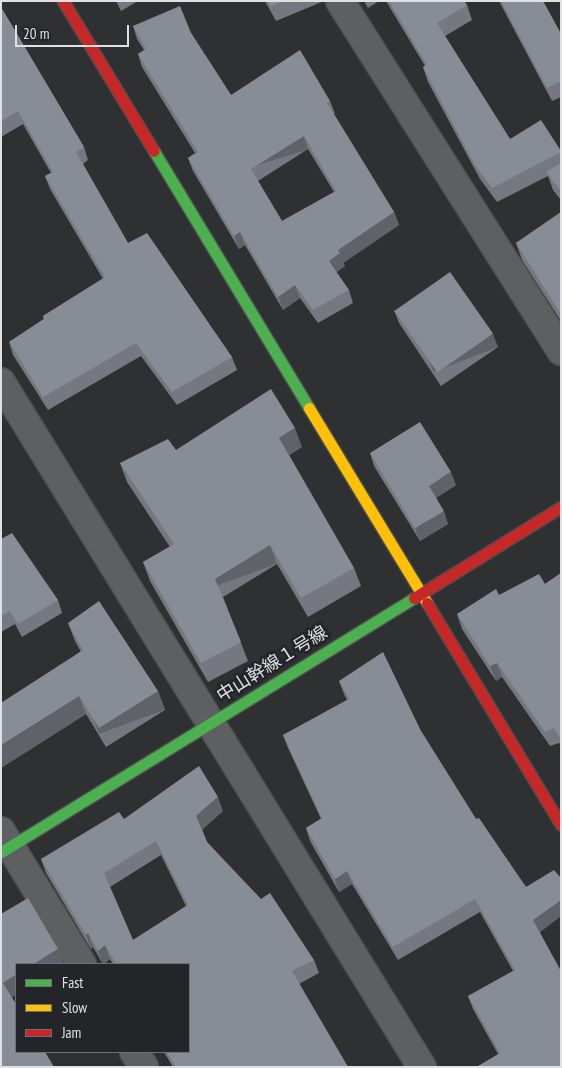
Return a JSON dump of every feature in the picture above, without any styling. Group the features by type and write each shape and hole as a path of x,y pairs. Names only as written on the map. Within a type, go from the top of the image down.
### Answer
{"street":[{"path":"62,1 561,824"},
{"path":"340,1 561,351"},
{"path":"1,382 209,724 422,1067"},
{"name":"中山幹線１号線","path":"4,843 209,724 561,507"},
{"path":"4,843 81,963"},
{"path":"135,1053 144,1067"}],"building":[{"path":"268,1 283,1 271,6"},
{"path":"389,1 464,1 467,5 437,23 510,139 541,120 561,152 492,188 475,165 423,67 427,65"},
{"path":"501,1 543,1 561,34 561,81 547,88"},
{"path":"180,6 191,33 231,95 300,50 330,101 327,103 394,212 338,250 340,253 329,261 349,290 313,310 295,285 278,297 240,232 234,236 188,158 198,152 138,54 146,49 133,26","holes":["304,136 336,191 282,221 251,169"]},
{"path":"1,7 84,147 76,152 128,243 147,233 232,357 172,392 136,343 43,397 9,342 44,319 43,316 105,277 45,176 53,172 18,111 1,121"},
{"path":"561,163 561,191 546,172"},
{"path":"561,212 561,314 516,243"},
{"path":"450,272 493,333 437,372 394,311"},
{"path":"271,389 295,428 279,438 354,568 301,598 270,545 215,579 241,642 201,663 143,562 174,544 120,463 168,439 176,450"},
{"path":"420,422 451,472 429,486 444,511 415,528 370,453"},
{"path":"12,533 58,600 18,624 10,611 1,616 1,539"},
{"path":"561,573 561,739 554,728 545,732 497,663 490,666 457,614 496,589 499,595 539,574 545,584"},
{"path":"99,601 158,691 99,728 79,696 1,745 1,703 83,650 68,623"},
{"path":"383,652 421,731 476,819 479,818 526,887 554,870 561,878 561,900 533,920 561,971 561,1067 478,1067 500,1053 468,996 515,970 475,899 393,947 347,871 335,879 306,828 322,818 283,735 349,699 339,681"},
{"path":"199,766 218,797 196,816 207,842 261,899 270,893 314,960 292,971 348,1067 176,1067 168,1053 190,1053 190,963 115,963 105,945 98,951 88,933 86,935 41,859 119,812 124,819","holes":["156,841 188,905 133,940 104,873"]},
{"path":"28,898 58,949 36,963 15,963 15,976 3,983 15,1002 15,1053 46,1053 54,1067 1,1067 1,914"}],"traffic: fast":[{"path":"154,151 309,408"},
{"path":"1,852 414,598"}],"traffic: slow":[{"path":"309,408 427,603"}],"traffic: jam":[{"path":"63,1 154,151"},
{"path":"414,598 561,507"},
{"path":"427,603 561,825"}]}
